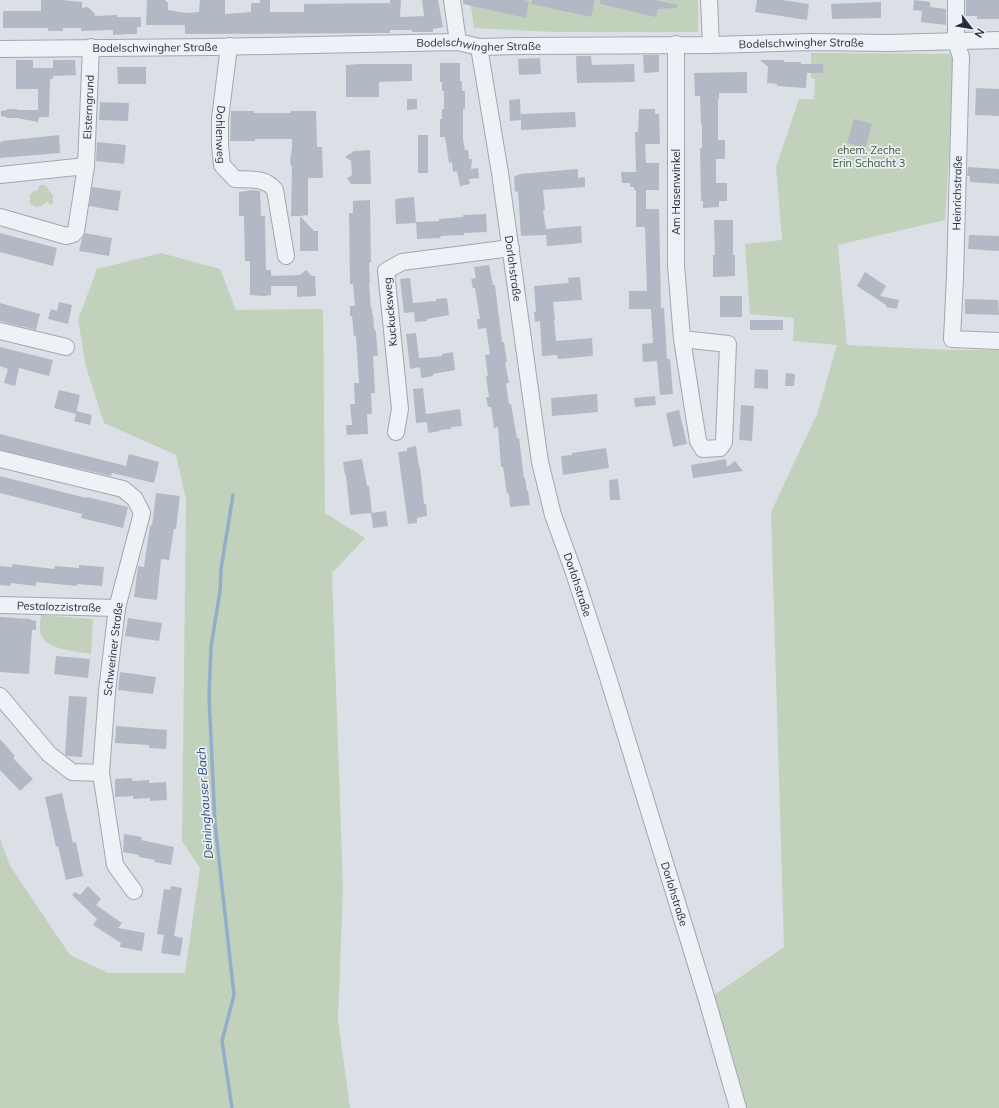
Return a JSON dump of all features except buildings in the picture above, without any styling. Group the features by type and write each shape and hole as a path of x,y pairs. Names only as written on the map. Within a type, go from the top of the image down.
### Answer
{"street":[{"path":"452,0 458,42"},
{"path":"709,0 711,45"},
{"name":"Heinrichstraße","path":"956,0 956,41 961,57 952,339 999,341"},
{"name":"Bodelschwingher Straße","path":"0,49 458,42 479,47 676,44 711,45 812,42 888,43 999,40"},
{"name":"Am Hasenwinkel","path":"676,44 676,265 682,338 698,441 703,449 720,448 724,442 728,344 682,338"},
{"name":"Dohlenweg","path":"229,46 220,119 222,165 235,179 262,180 270,184 275,190 286,256"},
{"name":"Elsterngrund","path":"0,218 66,236 73,234 76,231 86,166 91,47"},
{"name":"Dorlohstraße","path":"479,47 499,166 540,462 553,515 573,570 607,674 738,1108"},
{"path":"0,175 86,166"},
{"name":"Kuckucksweg","path":"396,432 400,409 386,271 402,262 511,248"},
{"path":"0,331 66,347"},
{"name":"Schweriner Straße","path":"0,459 123,490 136,498 142,513 117,608 108,691 102,774 115,865 134,891"},
{"name":"Pestalozzistraße","path":"0,605 117,608"},
{"path":"0,696 54,759 72,772 102,774"}],"green space":[{"path":"470,0 698,0 698,32 556,32 474,28"},
{"name":"ehem. Zeche Erin Schacht 3","path":"811,53 955,54 945,220 838,245 847,345 949,350 999,350 999,1108 738,1108 707,1000 784,947 771,512 817,414 837,345 793,341 794,318 750,314 745,244 782,240 776,167 799,99 814,99 815,79 811,78"},
{"path":"40,185 45,185 53,196 53,203 50,205 47,201 42,206 36,207 30,204 30,195 34,191 37,191"},
{"path":"161,253 220,269 236,310 323,309 325,513 365,538 332,573 343,889 338,1020 350,1108 0,1108 0,839 10,866 70,955 108,973 185,973 200,868 182,841 186,499 176,455 104,423 86,367 78,320 97,269"},
{"path":"41,615 93,619 91,654 53,646 47,642 42,637 40,631"}],"waterway":[{"name":"Deininghauser Bach","path":"232,1108 222,1041 234,995 215,824 209,696 211,647 220,591 221,569 233,495"}]}
